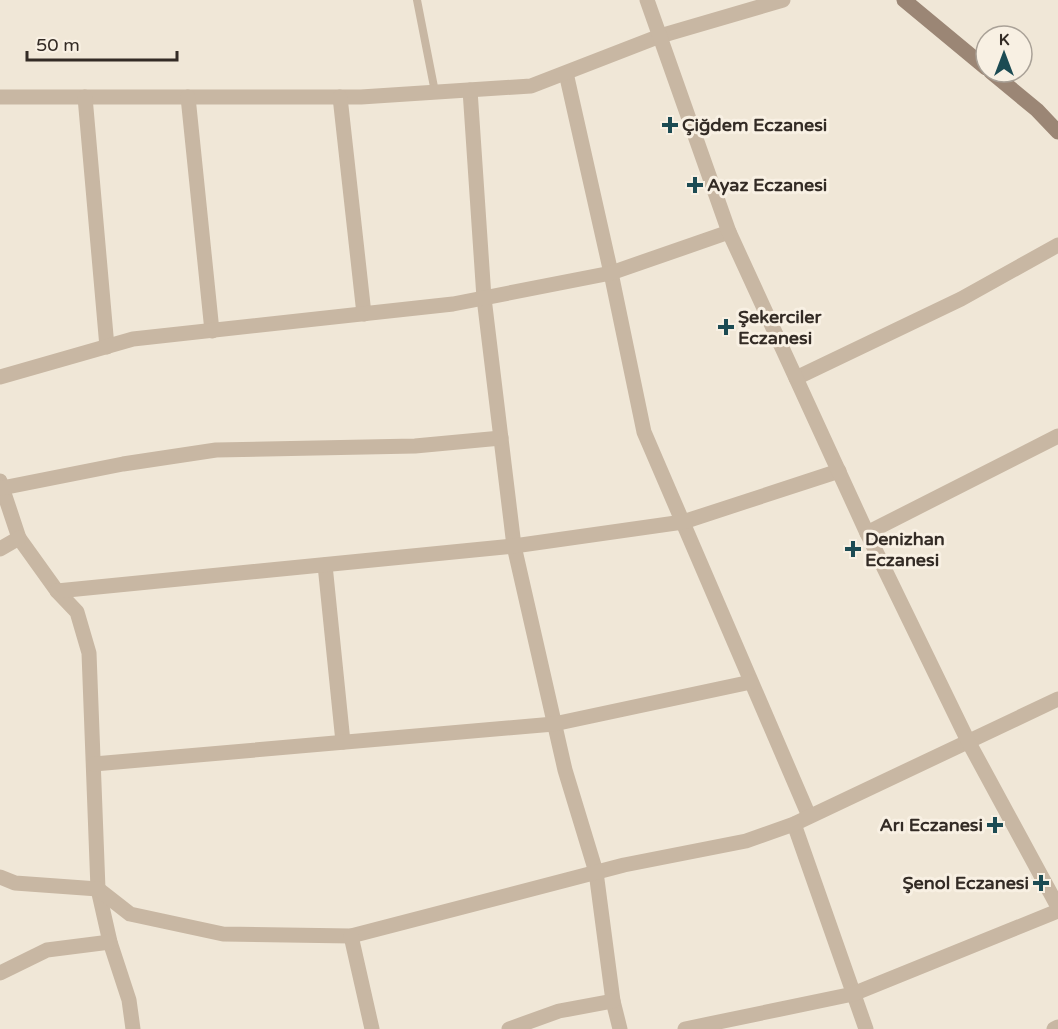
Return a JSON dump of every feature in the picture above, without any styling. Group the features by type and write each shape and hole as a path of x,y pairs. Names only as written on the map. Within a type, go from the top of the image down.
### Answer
{"main road":[{"path":"904,0 974,58"},
{"path":"1005,84 1058,132"}],"street":[{"path":"647,0 729,232 867,533 968,741 1058,909 854,994 685,1029"},
{"path":"0,97 340,97 531,86 660,36 783,0"},
{"path":"566,73 644,432 809,816"},
{"path":"470,90 484,298 514,546 565,770 596,872 613,1001 620,1029"},
{"path":"85,97 107,347"},
{"path":"188,97 212,331"},
{"path":"340,97 364,314"},
{"path":"0,377 133,339 453,304 611,273 729,232"},
{"path":"796,378 961,299 1058,245"},
{"path":"867,533 1058,436"},
{"path":"133,1029 129,1000 110,942 98,889 88,653 77,612 57,591 19,538 1,484 216,450 415,446 501,438"},
{"path":"57,591 514,546 684,522 839,471"},
{"path":"0,549 19,538"},
{"path":"325,565 343,742"},
{"path":"94,764 554,724 752,682"},
{"path":"0,877 15,883 98,889 130,914 223,934 351,936 596,872 746,841 794,824 1058,699"},
{"path":"794,824 866,1029"},
{"path":"351,936 372,1029"},
{"path":"0,973 47,950 110,942"},
{"path":"509,1029 559,1011 613,1001"},
{"path":"1054,1029 1058,1027"}],"lane":[{"path":"417,0 435,92"}],"place":[{"name":"Çiğdem Eczanesi","path":"670,125"},
{"name":"Ayaz Eczanesi","path":"695,185"},
{"name":"Şekerciler Eczanesi","path":"726,327"},
{"name":"Denizhan Eczanesi","path":"853,549"},
{"name":"Arı Eczanesi","path":"995,825"},
{"name":"Şenol Eczanesi","path":"1041,883"}]}
